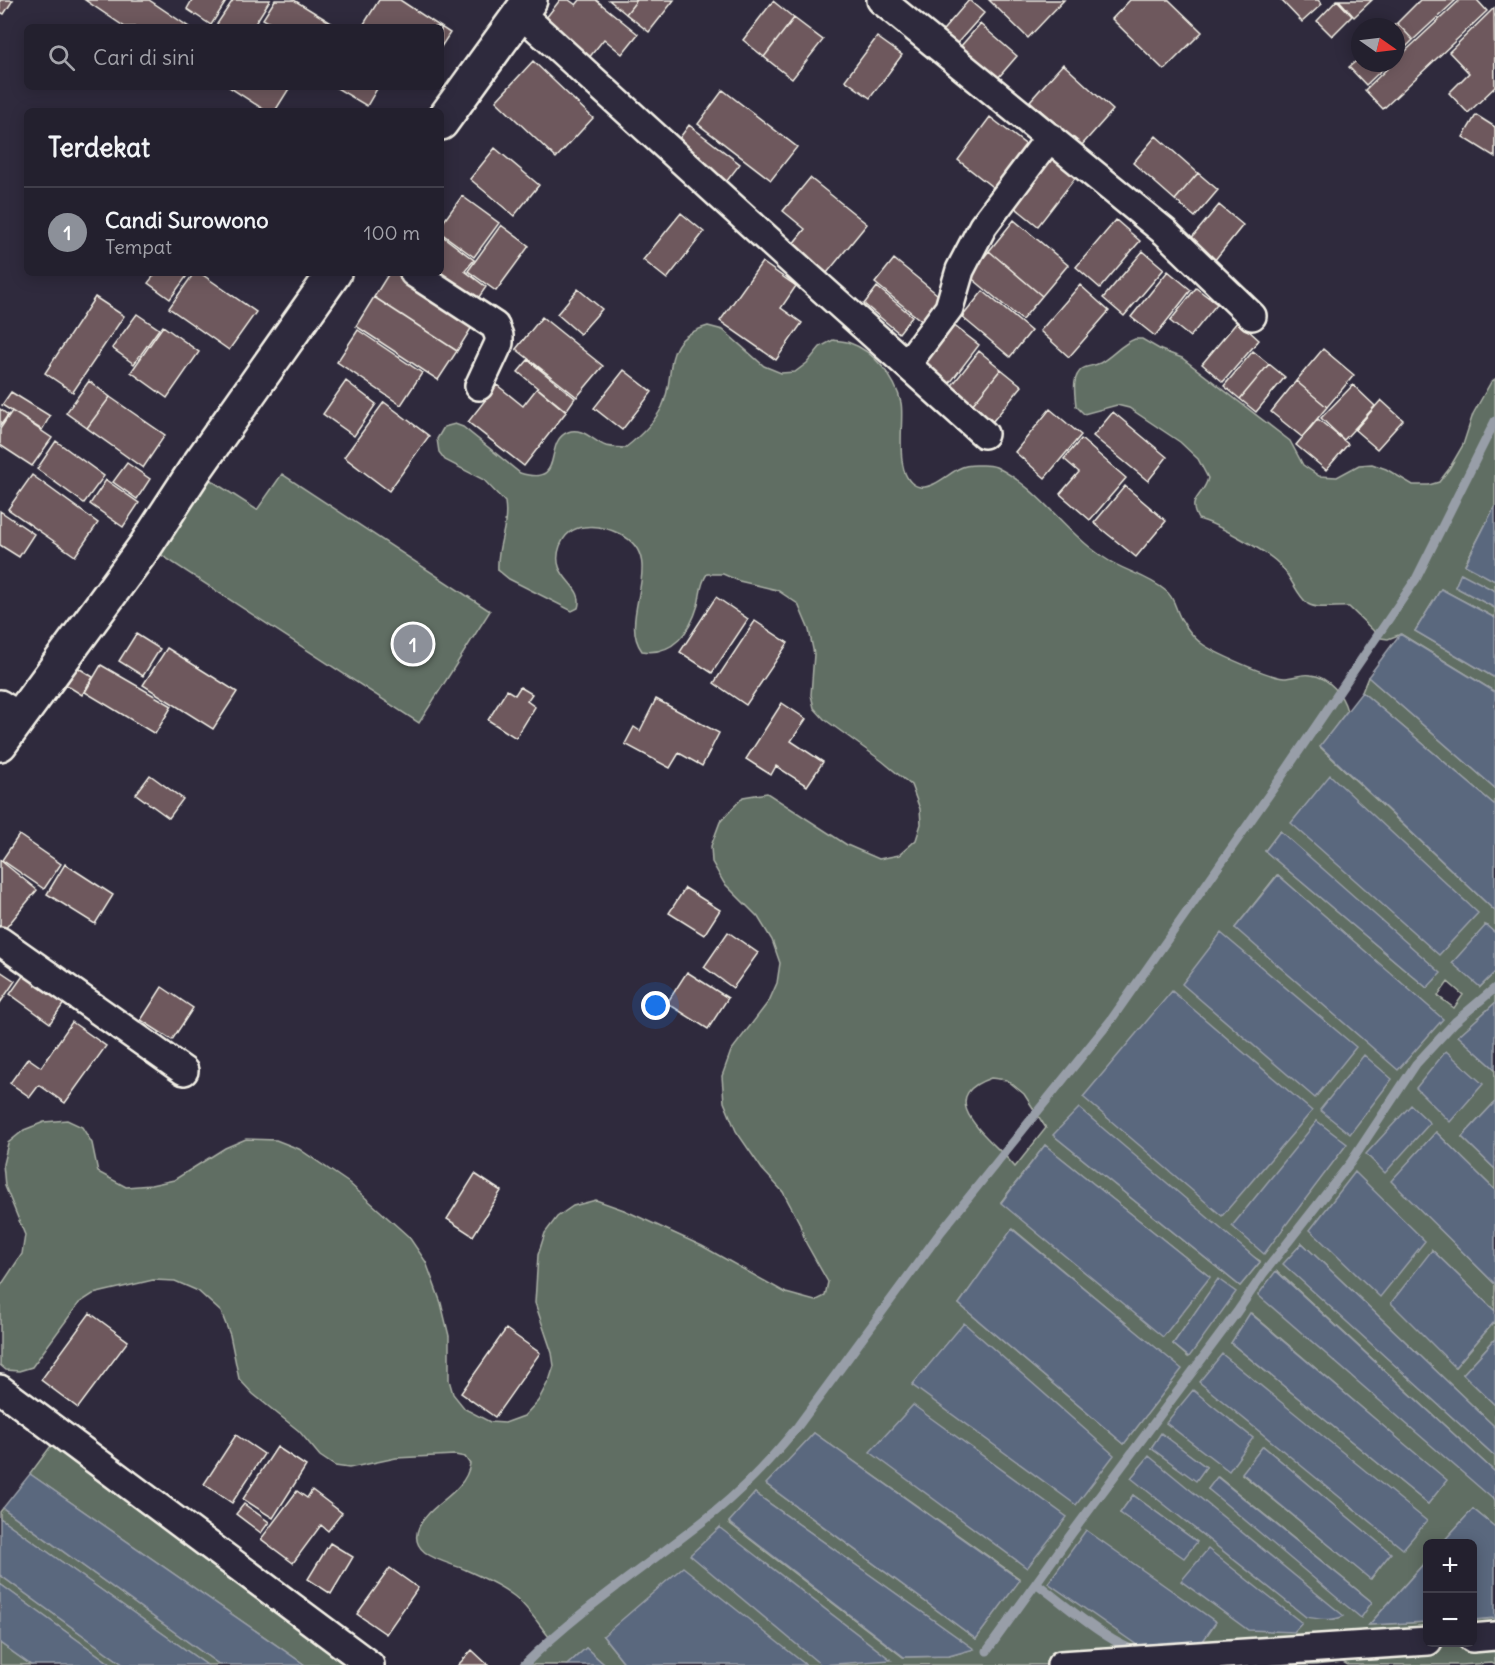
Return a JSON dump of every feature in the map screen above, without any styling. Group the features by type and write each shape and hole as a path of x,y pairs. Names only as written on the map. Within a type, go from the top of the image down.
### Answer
{"street":[{"path":"881,0 1166,231 1252,316"},
{"path":"444,119 525,6 984,434"},
{"path":"907,364 949,308 960,270 983,226 1050,137"},
{"path":"0,744 10,710 146,545 195,470 332,276"},
{"path":"419,276 495,326 499,343 478,386"},
{"path":"0,941 184,1071"},
{"path":"0,1389 370,1665"},
{"path":"1477,1638 1495,1636"},
{"path":"1061,1665 1423,1641"}],"green space":[{"path":"708,326 723,330 764,366 781,373 795,372 807,363 820,347 833,340 848,342 867,352 883,367 898,394 902,412 902,463 905,474 911,482 925,487 965,466 991,465 996,467 1025,486 1089,547 1166,591 1187,628 1198,641 1217,653 1267,674 1284,678 1308,675 1324,679 1339,693 1347,711 1320,747 1495,911 1495,933 1485,925 1480,987 1495,972 1495,1003 1459,1036 1495,1069 1495,1102 1462,1137 1495,1169 1495,1190 1436,1132 1392,1181 1495,1284 1495,1311 1432,1250 1455,1367 1495,1321 1495,1339 1463,1374 1495,1405 1495,1427 1302,1243 1284,1264 1495,1456 1495,1472 1277,1271 1495,1499 1495,1527 1473,1509 1446,1539 1423,1539 1423,1564 1369,1625 1423,1622 1423,1647 1477,1647 1477,1620 1495,1618 1495,1665 1492,1663 1348,1665 1343,1662 1314,1665 805,1665 603,1636 626,1665 605,1665 586,1648 567,1665 524,1665 550,1638 524,1605 497,1585 440,1561 418,1545 419,1527 424,1519 455,1491 467,1474 470,1464 465,1457 455,1455 396,1458 349,1468 335,1466 320,1456 299,1431 253,1394 239,1379 230,1335 221,1312 198,1291 175,1281 153,1280 93,1294 79,1303 32,1367 19,1371 6,1370 0,1365 0,1287 22,1254 25,1235 5,1186 3,1164 8,1143 24,1130 44,1122 67,1120 82,1127 92,1143 98,1172 126,1187 174,1180 225,1148 246,1139 276,1140 299,1149 349,1183 409,1237 426,1262 441,1303 449,1336 449,1380 453,1394 465,1409 490,1422 505,1423 524,1416 538,1401 550,1378 554,1366 552,1353 535,1303 538,1255 545,1233 557,1217 573,1206 596,1200 624,1210 702,1246 786,1293 815,1301 825,1296 828,1282 806,1243 799,1222 783,1192 762,1169 736,1131 724,1102 722,1076 731,1051 769,1001 777,983 780,963 772,940 758,917 724,883 712,862 711,846 720,822 743,797 767,793 847,845 879,859 899,855 916,840 921,824 920,809 911,785 824,719 814,708 811,695 814,654 809,630 798,604 777,590 739,581 723,574 707,574 695,615 685,633 679,640 663,650 642,651 636,637 635,621 642,573 641,558 634,545 620,534 598,527 580,528 566,536 560,546 558,557 559,566 577,593 579,600 578,608 572,611 509,579 498,570 506,512 505,502 484,480 445,460 439,452 437,439 444,427 455,424 463,427 520,473 534,476 544,474 549,469 560,437 568,432 578,431 606,446 625,448 646,429 659,413 667,394 672,359 682,340 692,332","holes":["1280,831 1427,988 1265,851","1278,875 1442,1019 1235,928","1448,982 1463,995 1454,1008 1438,996","991,1078 1007,1080 1024,1094 1046,1128 1015,1167 972,1121 966,1109 966,1097 973,1087","1316,1121 1346,1145 1264,1253","1053,1135 1260,1261 1240,1286","1045,1145 1210,1277 1001,1202","1013,1229 1181,1369 1124,1444 959,1304","1218,1280 1188,1357 1173,1344","1251,1313 1446,1480 1428,1504 1231,1343","964,1324 1113,1455 913,1385","814,1433 1020,1579 976,1639 767,1485","1161,1434 1206,1467 1196,1480 1151,1448","1263,1446 1390,1553 1371,1579 1242,1474","1218,1477 1372,1603 1208,1489","755,1493 973,1649 949,1656 903,1657 729,1523","1133,1495 1197,1542 1120,1513"]},
{"path":"1135,339 1142,339 1182,358 1290,441 1303,465 1319,476 1337,477 1359,465 1372,464 1386,469 1413,485 1429,485 1439,482 1463,445 1473,414 1495,379 1495,506 1465,564 1495,581 1495,591 1461,574 1455,587 1495,608 1495,618 1441,589 1415,631 1495,678 1495,692 1401,634 1388,639 1381,638 1349,607 1322,607 1308,604 1272,558 1228,532 1198,519 1194,507 1195,502 1208,478 1198,459 1180,442 1129,408 1117,405 1084,414 1076,406 1074,386 1076,377 1084,368 1100,363"},
{"path":"195,470 257,510 282,474 490,611 419,723 146,545"},
{"path":"1368,677 1495,788 1495,805 1362,692"},
{"path":"65,1427 383,1665 305,1665 30,1474"},
{"path":"3,1508 220,1665 207,1665 0,1518"},
{"path":"0,1575 124,1665 112,1665 0,1584"},
{"path":"0,1643 31,1665 0,1665"}],"water":[{"path":"1495,506 1495,581 1465,565"},
{"path":"1461,573 1495,591 1495,608 1455,587"},
{"path":"1441,589 1495,618 1495,678 1415,631"},
{"path":"1400,634 1495,692 1495,788 1368,677"},
{"path":"1362,692 1495,805 1495,911 1320,746"},
{"path":"1330,775 1478,913 1439,955 1291,823"},
{"path":"1280,831 1441,973 1427,988 1265,851"},
{"path":"1278,875 1443,1019 1398,1070 1235,928"},
{"path":"1486,925 1495,933 1495,972 1480,987 1452,963"},
{"path":"1221,933 1356,1047 1315,1098 1182,984"},
{"path":"1172,991 1312,1111 1222,1216 1083,1097"},
{"path":"1495,1003 1495,1069 1458,1036"},
{"path":"1446,1051 1483,1084 1450,1122 1416,1088"},
{"path":"1364,1055 1392,1079 1350,1134 1320,1110"},
{"path":"1495,1102 1495,1169 1462,1137"},
{"path":"1411,1105 1430,1123 1385,1173 1366,1154"},
{"path":"1079,1108 1260,1262 1240,1286 1053,1135"},
{"path":"1317,1121 1347,1144 1264,1254 1232,1226"},
{"path":"1436,1132 1495,1190 1495,1284 1391,1181"},
{"path":"1045,1145 1210,1277 1163,1337 1001,1203"},
{"path":"1355,1172 1425,1241 1380,1297 1310,1230"},
{"path":"1012,1229 1182,1369 1124,1444 959,1304"},
{"path":"1302,1243 1495,1427 1495,1456 1283,1264"},
{"path":"1432,1250 1495,1311 1495,1321 1455,1367 1391,1303"},
{"path":"1276,1271 1495,1472 1494,1500 1258,1295"},
{"path":"1218,1279 1236,1292 1189,1357 1173,1344"},
{"path":"1250,1313 1447,1480 1428,1504 1231,1343"},
{"path":"964,1323 1114,1455 1076,1505 912,1385"},
{"path":"1495,1339 1495,1405 1463,1374"},
{"path":"1222,1354 1427,1521 1403,1549 1199,1382"},
{"path":"1193,1390 1253,1438 1229,1471 1166,1423"},
{"path":"913,1405 1067,1517 1027,1568 870,1452"},
{"path":"814,1433 1020,1580 976,1639 766,1484"},
{"path":"1161,1433 1206,1467 1196,1481 1151,1448"},
{"path":"1263,1446 1391,1553 1370,1579 1242,1473"},
{"path":"1149,1456 1344,1616 1330,1619 1306,1617 1131,1478"},
{"path":"30,1474 305,1665 220,1665 3,1508"},
{"path":"1217,1477 1372,1602 1361,1618 1208,1489"},
{"path":"755,1493 974,1649 949,1656 904,1657 729,1522"},
{"path":"1133,1495 1197,1542 1184,1558 1120,1513"},
{"path":"1473,1509 1495,1527 1495,1618 1477,1620 1477,1539 1446,1539"},
{"path":"0,1518 207,1665 124,1665 0,1575"},
{"path":"720,1527 891,1660 821,1665 690,1555"},
{"path":"1086,1530 1216,1622 1203,1641 1137,1645 1048,1583"},
{"path":"1208,1549 1302,1623 1294,1632 1248,1630 1181,1581"},
{"path":"1423,1564 1423,1622 1369,1625"},
{"path":"683,1567 806,1665 626,1665 603,1636"},
{"path":"0,1584 112,1665 31,1665 0,1643"},
{"path":"586,1648 605,1665 567,1665"}],"building":[{"path":"0,0 13,0 4,14 0,12"},
{"path":"85,0 149,0 185,24 121,24"},
{"path":"192,0 227,0 212,24 187,9"},
{"path":"233,0 270,0 255,24 217,24"},
{"path":"275,0 294,0 333,24 272,24 263,19"},
{"path":"379,0 400,0 436,24 364,24"},
{"path":"560,0 569,0 576,5 580,0 596,0 638,34 622,54 604,39 588,59 542,23"},
{"path":"609,0 637,0 626,14"},
{"path":"637,0 674,0 649,32 626,14"},
{"path":"969,0 984,13 952,49 938,36"},
{"path":"989,0 1064,0 1028,38"},
{"path":"1130,0 1169,0 1202,32 1164,70 1112,19"},
{"path":"1281,0 1318,0 1322,4 1302,22"},
{"path":"1337,0 1352,16 1332,36 1317,21"},
{"path":"1339,0 1372,0 1354,17"},
{"path":"1420,0 1456,0 1413,40 1405,32 1405,18 1402,18"},
{"path":"1460,0 1477,0 1487,11 1383,109 1365,90 1384,72 1405,72 1405,52"},
{"path":"773,1 794,18 764,57 743,40"},
{"path":"1494,8 1495,87 1468,113 1449,93 1469,73 1449,52"},
{"path":"794,18 823,40 792,79 764,57"},
{"path":"980,24 1017,56 998,78 961,46"},
{"path":"444,29 450,33 444,42"},
{"path":"1405,32 1413,40 1405,48"},
{"path":"877,37 902,55 870,98 845,80"},
{"path":"533,61 593,118 556,158 496,101"},
{"path":"1063,64 1113,110 1081,146 1030,101"},
{"path":"1354,72 1380,72 1366,85"},
{"path":"234,90 288,90 277,108 261,108"},
{"path":"340,90 376,90 367,106"},
{"path":"723,90 797,147 771,180 698,124"},
{"path":"1476,115 1495,127 1495,157 1463,137"},
{"path":"990,117 1033,150 1000,193 958,160"},
{"path":"689,125 740,164 723,186 673,147"},
{"path":"1156,136 1198,173 1175,200 1133,163"},
{"path":"495,148 539,185 514,216 470,179"},
{"path":"1045,153 1076,177 1038,226 1007,201"},
{"path":"1198,173 1218,190 1195,217 1175,200"},
{"path":"810,178 867,224 827,273 792,245 805,229 783,211"},
{"path":"462,196 499,223 474,257 444,235 444,221"},
{"path":"1219,205 1243,225 1214,261 1189,241"},
{"path":"681,213 704,232 667,279 643,260"},
{"path":"1014,220 1068,265 1042,296 989,251"},
{"path":"1116,220 1140,241 1100,288 1076,267"},
{"path":"501,225 529,246 496,291 468,271"},
{"path":"444,237 474,260 465,271 486,287 474,304 435,276 444,276"},
{"path":"989,251 1042,296 1022,320 969,276"},
{"path":"1143,251 1164,269 1124,316 1103,298"},
{"path":"894,259 948,303 929,327 875,283"},
{"path":"762,262 796,286 781,308 802,323 776,360 720,321"},
{"path":"1168,271 1191,290 1155,336 1131,317"},
{"path":"154,276 187,276 170,299 148,283"},
{"path":"192,276 204,276 256,312 229,350 169,308"},
{"path":"387,276 410,276 477,319 457,351 374,297"},
{"path":"1080,285 1109,311 1069,357 1040,331"},
{"path":"877,287 912,316 899,333 864,304"},
{"path":"1196,288 1217,304 1190,337 1170,321"},
{"path":"578,289 602,309 580,334 557,314"},
{"path":"983,291 1031,331 1010,357 962,317"},
{"path":"95,297 124,316 73,392 45,373"},
{"path":"374,297 457,351 438,380 356,326"},
{"path":"137,314 159,329 134,364 112,348"},
{"path":"542,317 603,366 577,397 516,349"},
{"path":"948,321 979,345 947,387 916,363"},
{"path":"1238,321 1259,340 1223,382 1202,364"},
{"path":"163,326 199,352 167,398 131,372"},
{"path":"358,330 422,373 401,405 337,362"},
{"path":"1323,349 1354,375 1327,407 1296,381"},
{"path":"979,351 1001,369 968,410 946,393"},
{"path":"1253,351 1269,364 1240,399 1224,386"},
{"path":"528,360 575,398 566,411 518,372"},
{"path":"1269,364 1285,377 1256,412 1240,399"},
{"path":"1001,369 1022,386 988,427 968,410"},
{"path":"624,370 652,392 622,430 594,408"},
{"path":"89,381 110,397 87,428 66,413"},
{"path":"346,381 376,404 354,436 323,414"},
{"path":"1296,381 1327,407 1302,437 1271,412"},
{"path":"497,385 523,406 537,388 566,412 524,466 468,422"},
{"path":"1353,385 1375,406 1344,440 1321,418"},
{"path":"11,392 50,416 42,430 2,405"},
{"path":"110,397 165,435 143,468 87,428"},
{"path":"1381,400 1403,420 1377,449 1355,430"},
{"path":"384,402 429,436 389,491 344,457"},
{"path":"0,409 8,415 0,426"},
{"path":"1050,409 1081,435 1045,478 1015,452"},
{"path":"12,411 52,438 32,466 0,445 0,429"},
{"path":"1113,412 1167,457 1148,481 1093,436"},
{"path":"1318,419 1348,444 1326,470 1296,445"},
{"path":"1081,439 1126,478 1090,520 1060,494 1079,472 1064,459"},
{"path":"56,441 104,476 84,503 37,469"},
{"path":"127,463 150,479 137,499 113,482"},
{"path":"32,475 98,523 75,556 8,509"},
{"path":"106,480 139,503 123,527 90,504"},
{"path":"1125,486 1166,521 1136,557 1094,523"},
{"path":"0,511 34,534 19,557 0,545"},
{"path":"716,597 748,619 712,673 680,652"},
{"path":"755,621 788,643 746,705 714,683"},
{"path":"136,634 160,649 143,676 119,661"},
{"path":"167,648 237,692 213,729 143,685"},
{"path":"101,665 172,706 155,734 85,692"},
{"path":"77,667 93,677 82,695 66,685"},
{"path":"520,687 532,694 527,701 535,707 516,738 488,720 507,690 515,695"},
{"path":"656,699 719,733 702,766 679,753 670,768 625,744 634,727 640,731"},
{"path":"782,703 806,719 791,741 823,762 807,786 776,766 771,775 746,759"},
{"path":"150,775 183,799 169,818 136,794"},
{"path":"19,835 61,864 44,889 2,860"},
{"path":"0,860 37,890 0,935"},
{"path":"65,864 113,895 95,924 47,894"},
{"path":"685,888 720,910 704,935 669,913"},
{"path":"728,932 758,953 733,988 704,967"},
{"path":"27,970 67,999 50,1023 10,994"},
{"path":"0,971 15,981 0,1003"},
{"path":"687,972 728,998 708,1029 667,1003"},
{"path":"162,987 193,1008 172,1040 141,1020"},
{"path":"72,1022 106,1046 65,1103 39,1085 30,1097 10,1083 28,1058 41,1067"},
{"path":"475,1174 501,1191 473,1236 447,1219"},
{"path":"90,1313 128,1341 78,1408 41,1380"},
{"path":"506,1329 540,1353 495,1417 461,1393"},
{"path":"236,1435 264,1454 232,1503 204,1484"},
{"path":"277,1447 306,1466 273,1518 243,1499"},
{"path":"312,1490 342,1513 328,1531 321,1525 293,1563 261,1539 297,1491 307,1498"},
{"path":"244,1504 269,1522 261,1533 236,1514"},
{"path":"330,1543 353,1557 331,1594 308,1579"},
{"path":"390,1568 418,1588 386,1634 357,1614"},
{"path":"472,1650 488,1665 458,1665"}],"waterway":[{"path":"524,1665 593,1604 727,1501 759,1471 798,1426 940,1233 1111,1020 1282,776 1416,579 1495,421"},
{"path":"987,1651 1263,1274 1351,1162 1416,1064 1455,1022 1495,988"},
{"path":"1036,1583 1102,1633 1129,1648 1139,1650"}],"place":[{"name":"Candi Surowono","path":"413,644"}]}
